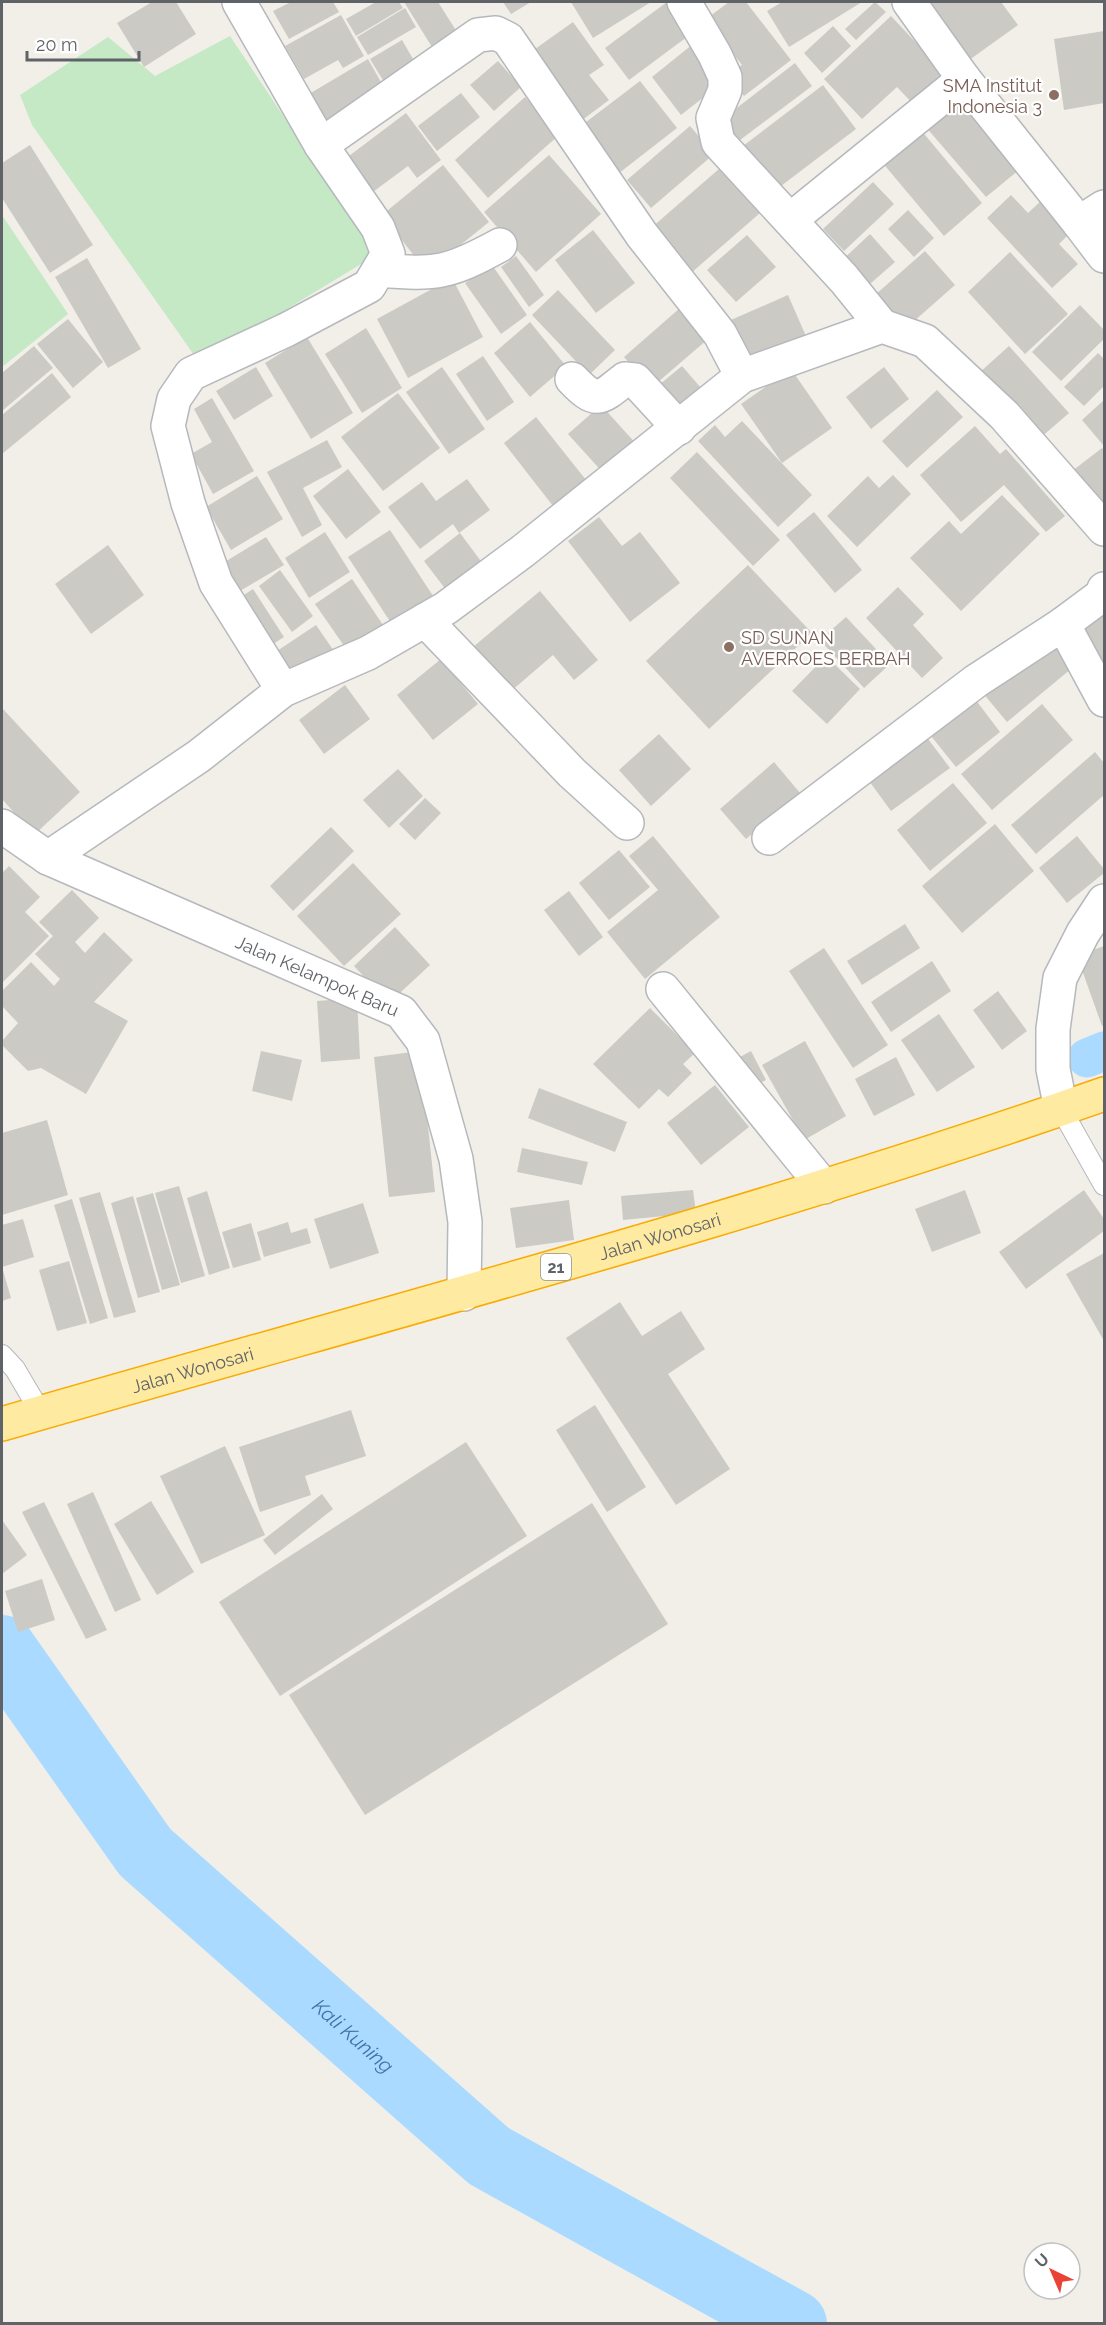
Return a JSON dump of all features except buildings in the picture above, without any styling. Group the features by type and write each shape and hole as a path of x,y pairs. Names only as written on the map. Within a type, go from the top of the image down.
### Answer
{"highway":[{"name":"Jalan Wonosari","path":"2,1424 464,1294 824,1187 1104,1094"}],"street":[{"path":"239,2 321,145 378,228 388,254 369,286 286,330 191,374 174,399 168,426 188,503 216,583 283,690"},
{"path":"684,2 725,77 725,90 713,118 718,142 790,220 882,326 925,341 1004,415 1104,529"},
{"path":"909,2 964,80 1091,215 1104,256"},
{"path":"321,145 478,35 496,33 508,39 642,235 720,334 742,376"},
{"path":"790,220 964,80"},
{"path":"379,270 432,273 452,269 500,245"},
{"path":"48,858 199,756 283,690 368,653 446,608 523,551 742,376 882,326"},
{"path":"572,379 587,395 592,397 606,394 625,379 635,380 679,428"},
{"path":"769,838 976,681 1063,624 1102,594 1104,589"},
{"path":"425,620 572,773 627,823"},
{"path":"1063,624 1104,700"},
{"name":"Jalan Kelampok Baru","path":"2,826 48,858 401,1012 423,1041 456,1159 465,1222 464,1294"},
{"path":"1061,1109 1053,1069 1053,1029 1060,978 1083,933 1104,901"},
{"path":"663,989 824,1187"}],"lane":[{"path":"1061,1109 1104,1185"},
{"path":"2,1355 15,1369 41,1413"}],"green space":[{"path":"230,36 376,255 199,362 32,125 20,95 108,37 155,76"},
{"path":"2,215 68,314 2,367"}],"waterway":[{"path":"1087,1058 1104,1051"},
{"name":"Kali Kuning","path":"2,1649 145,1852 489,2156 793,2324"}],"place":[{"name":"SMA Institut Indonesia 3","path":"1054,95"},
{"name":"SD SUNAN AVERROES BERBAH","path":"729,647"}]}
